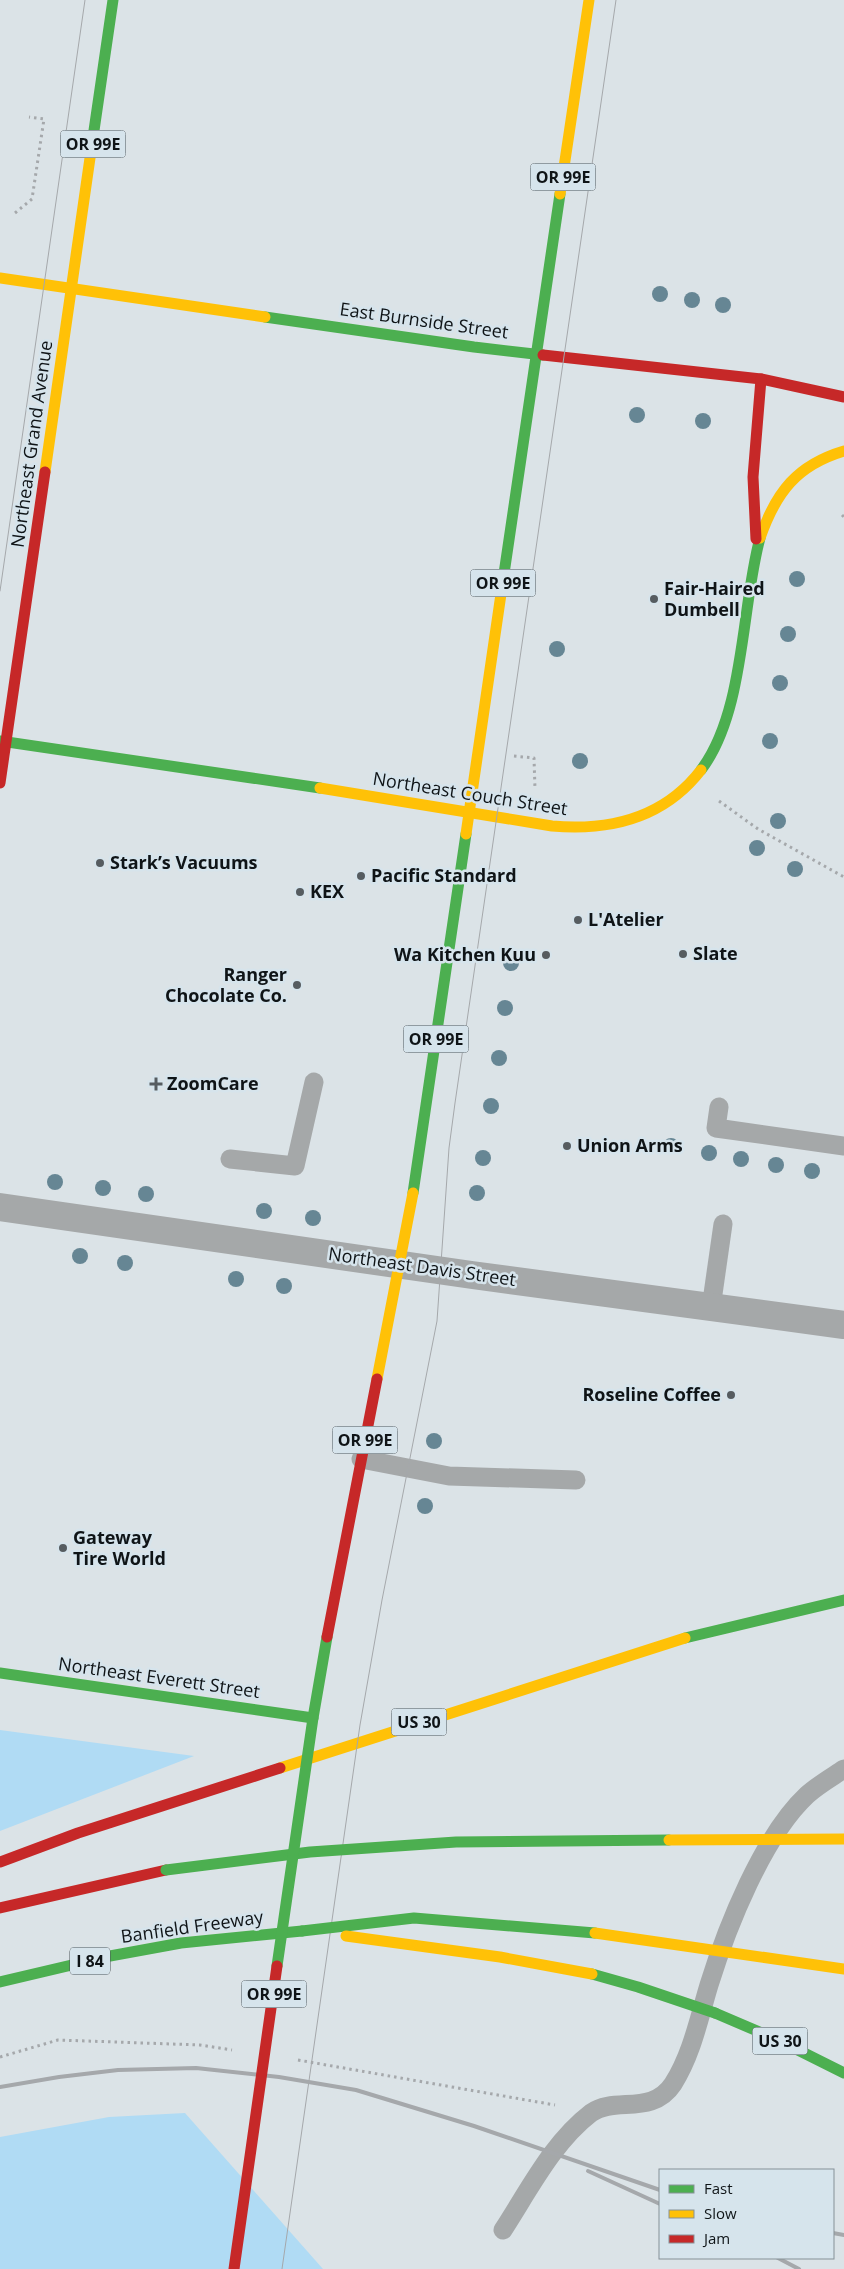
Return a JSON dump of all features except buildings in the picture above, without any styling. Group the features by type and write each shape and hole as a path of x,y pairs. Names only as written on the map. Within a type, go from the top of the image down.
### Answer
{"main road":[{"name":"OR 99E","path":"72,288 113,0"},
{"name":"OR 99E","path":"234,2269 313,1718 330,1616 408,1224 428,1099 589,0"},
{"name":"East Burnside Street","path":"0,278 474,347 761,379 844,397"},
{"name":"Northeast Grand Avenue","path":"0,783 3,742 72,288"},
{"path":"756,551 753,477 761,379"},
{"name":"Northeast Couch Street","path":"3,742 226,773 552,826 579,828 614,825 651,811 678,794 702,768 721,735 731,697 756,551 765,524 778,497 794,477 803,469 824,457 844,451"},
{"name":"US 30","path":"0,1862 78,1833 643,1650 714,1630 844,1600"},
{"name":"Northeast Everett Street","path":"0,1673 313,1718"},
{"path":"0,1908 166,1870 310,1852 447,1842 844,1839"},
{"path":"302,1931 414,1918 591,1932 844,1969"},
{"name":"US 30","path":"302,1931 508,1958 592,1974 715,2013 776,2039 844,2073"},
{"name":"Banfield Freeway","path":"0,1982 110,1956 181,1943 302,1931"}],"street":[{"name":"Northeast Davis Street","path":"0,1207 400,1265 844,1325"}],"lane":[{"path":"230,1159 295,1166 314,1082"},
{"path":"719,1107 716,1128 844,1146"},
{"path":"711,1308 723,1224"},
{"path":"361,1460 449,1476 576,1480"},
{"path":"503,2230 568,2134 593,2112 608,2106 629,2106 654,2100 672,2086 685,2063 712,1976 744,1892 778,1830 807,1795 844,1769"}],"path":[{"path":"15,213 32,199 44,119 29,117"},
{"path":"514,756 534,758 536,792"},
{"path":"691,782 758,829 844,877"}],"shaded area":[{"path":"0,1730 194,1756 0,1831"},
{"path":"185,2113 323,2269 0,2269 0,2137 109,2117"}],"tram line":[{"path":"0,591 85,0"},
{"path":"282,2269 360,1725 382,1600 437,1321 449,1148 455,1103 616,0"}],"railway":[{"path":"0,2087 118,2070 196,2068 279,2077 356,2090 474,2126 659,2190"},
{"path":"588,2171 659,2204"},
{"path":"834,2233 844,2235"},
{"path":"780,2259 799,2269"}],"traffic: fast":[{"path":"91,151 113,0"},
{"path":"501,594 560,194"},
{"path":"265,317 543,355"},
{"path":"701,770 715,746 726,719 734,690 760,538"},
{"path":"0,741 320,788"},
{"path":"413,1193 466,834"},
{"path":"685,1638 844,1600"},
{"path":"0,1673 313,1718 327,1637"},
{"path":"277,1966 313,1718"},
{"path":"166,1870 310,1852 456,1842 669,1840"},
{"path":"302,1931 414,1918 595,1933"},
{"path":"0,1982 110,1956 181,1943 302,1931"},
{"path":"592,1974 638,1987 715,2013"},
{"path":"715,2013 776,2039 844,2073"}],"traffic: slow":[{"path":"560,194 589,0"},
{"path":"45,472 91,151"},
{"path":"0,278 265,317"},
{"path":"760,538 773,507 790,483 813,464 844,451"},
{"path":"466,834 501,594"},
{"path":"320,788 552,826 573,827 614,823 634,818 653,810 670,800 701,770"},
{"path":"377,1379 413,1193"},
{"path":"280,1768 685,1638"},
{"path":"669,1840 844,1839"},
{"path":"595,1933 844,1969"},
{"path":"346,1936 500,1957 592,1974"}],"traffic: jam":[{"path":"543,355 761,379 844,397"},
{"path":"756,539 753,477 761,379"},
{"path":"0,783 45,472"},
{"path":"327,1637 377,1379"},
{"path":"0,1862 78,1833 280,1768"},
{"path":"0,1908 166,1870"},
{"path":"234,2269 277,1966"}],"place":[{"name":"Fair-Haired Dumbell","path":"654,599"},
{"name":"Stark’s Vacuums","path":"100,863"},
{"name":"Pacific Standard","path":"361,876"},
{"name":"KEX","path":"300,892"},
{"name":"L'Atelier","path":"578,920"},
{"name":"Slate","path":"683,954"},
{"name":"Wa Kitchen Kuu","path":"546,955"},
{"name":"Ranger Chocolate Co.","path":"297,985"},
{"name":"ZoomCare","path":"156,1084"},
{"name":"Union Arms","path":"567,1146"},
{"name":"Roseline Coffee","path":"731,1395"},
{"name":"Gateway Tire World","path":"63,1548"}]}
